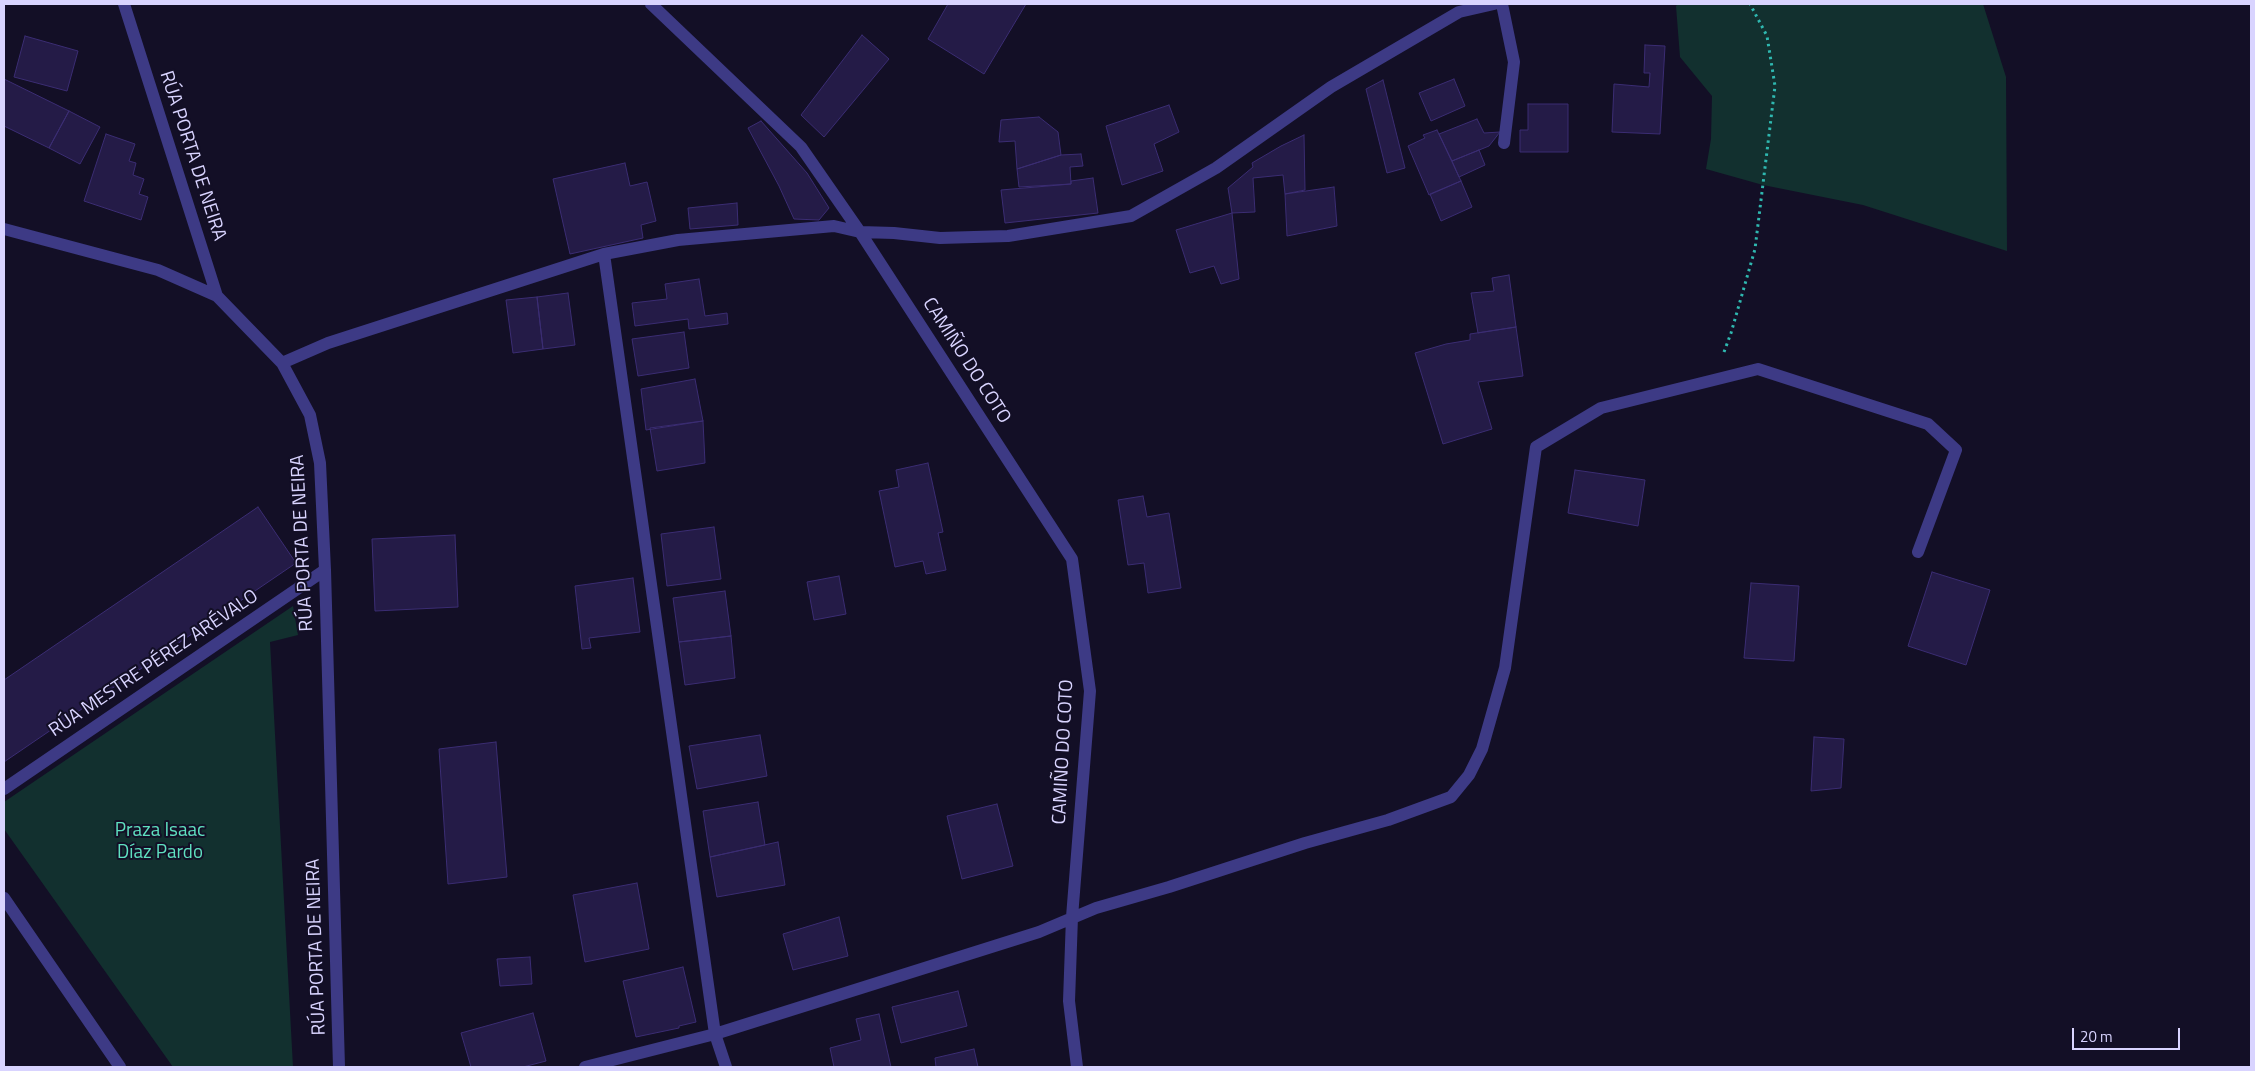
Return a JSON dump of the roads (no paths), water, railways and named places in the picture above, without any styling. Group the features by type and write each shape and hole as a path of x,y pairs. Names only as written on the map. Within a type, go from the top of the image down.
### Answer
{"street":[{"name":"RÚA PORTA DE NEIRA","path":"124,4 218,296 282,363 310,415 320,463 340,1067"},
{"name":"CAMIÑO DO COTO","path":"650,4 801,147 860,232 1072,559 1090,691 1072,917 1069,1001 1077,1067"},
{"path":"282,363 328,344 604,254 678,240 834,226 860,232 894,233 940,238 1008,236 1131,216 1216,168 1331,87 1459,12 1494,4"},
{"path":"1502,4 1514,62 1504,143"},
{"path":"4,229 158,270 218,296"},
{"path":"604,254 715,1034 726,1067"},
{"path":"585,1067 715,1034 1039,932 1096,908 1169,887 1305,843 1388,820 1451,797 1469,775 1482,749 1505,668 1536,447 1601,408 1758,369 1928,424 1956,450 1918,552"},
{"name":"RÚA MESTRE PÉREZ ARÉVALO","path":"4,789 325,570"},
{"path":"4,898 120,1067"}],"park label":[{"name":"Praza Isaac Díaz Pardo","path":"160,842"}]}
